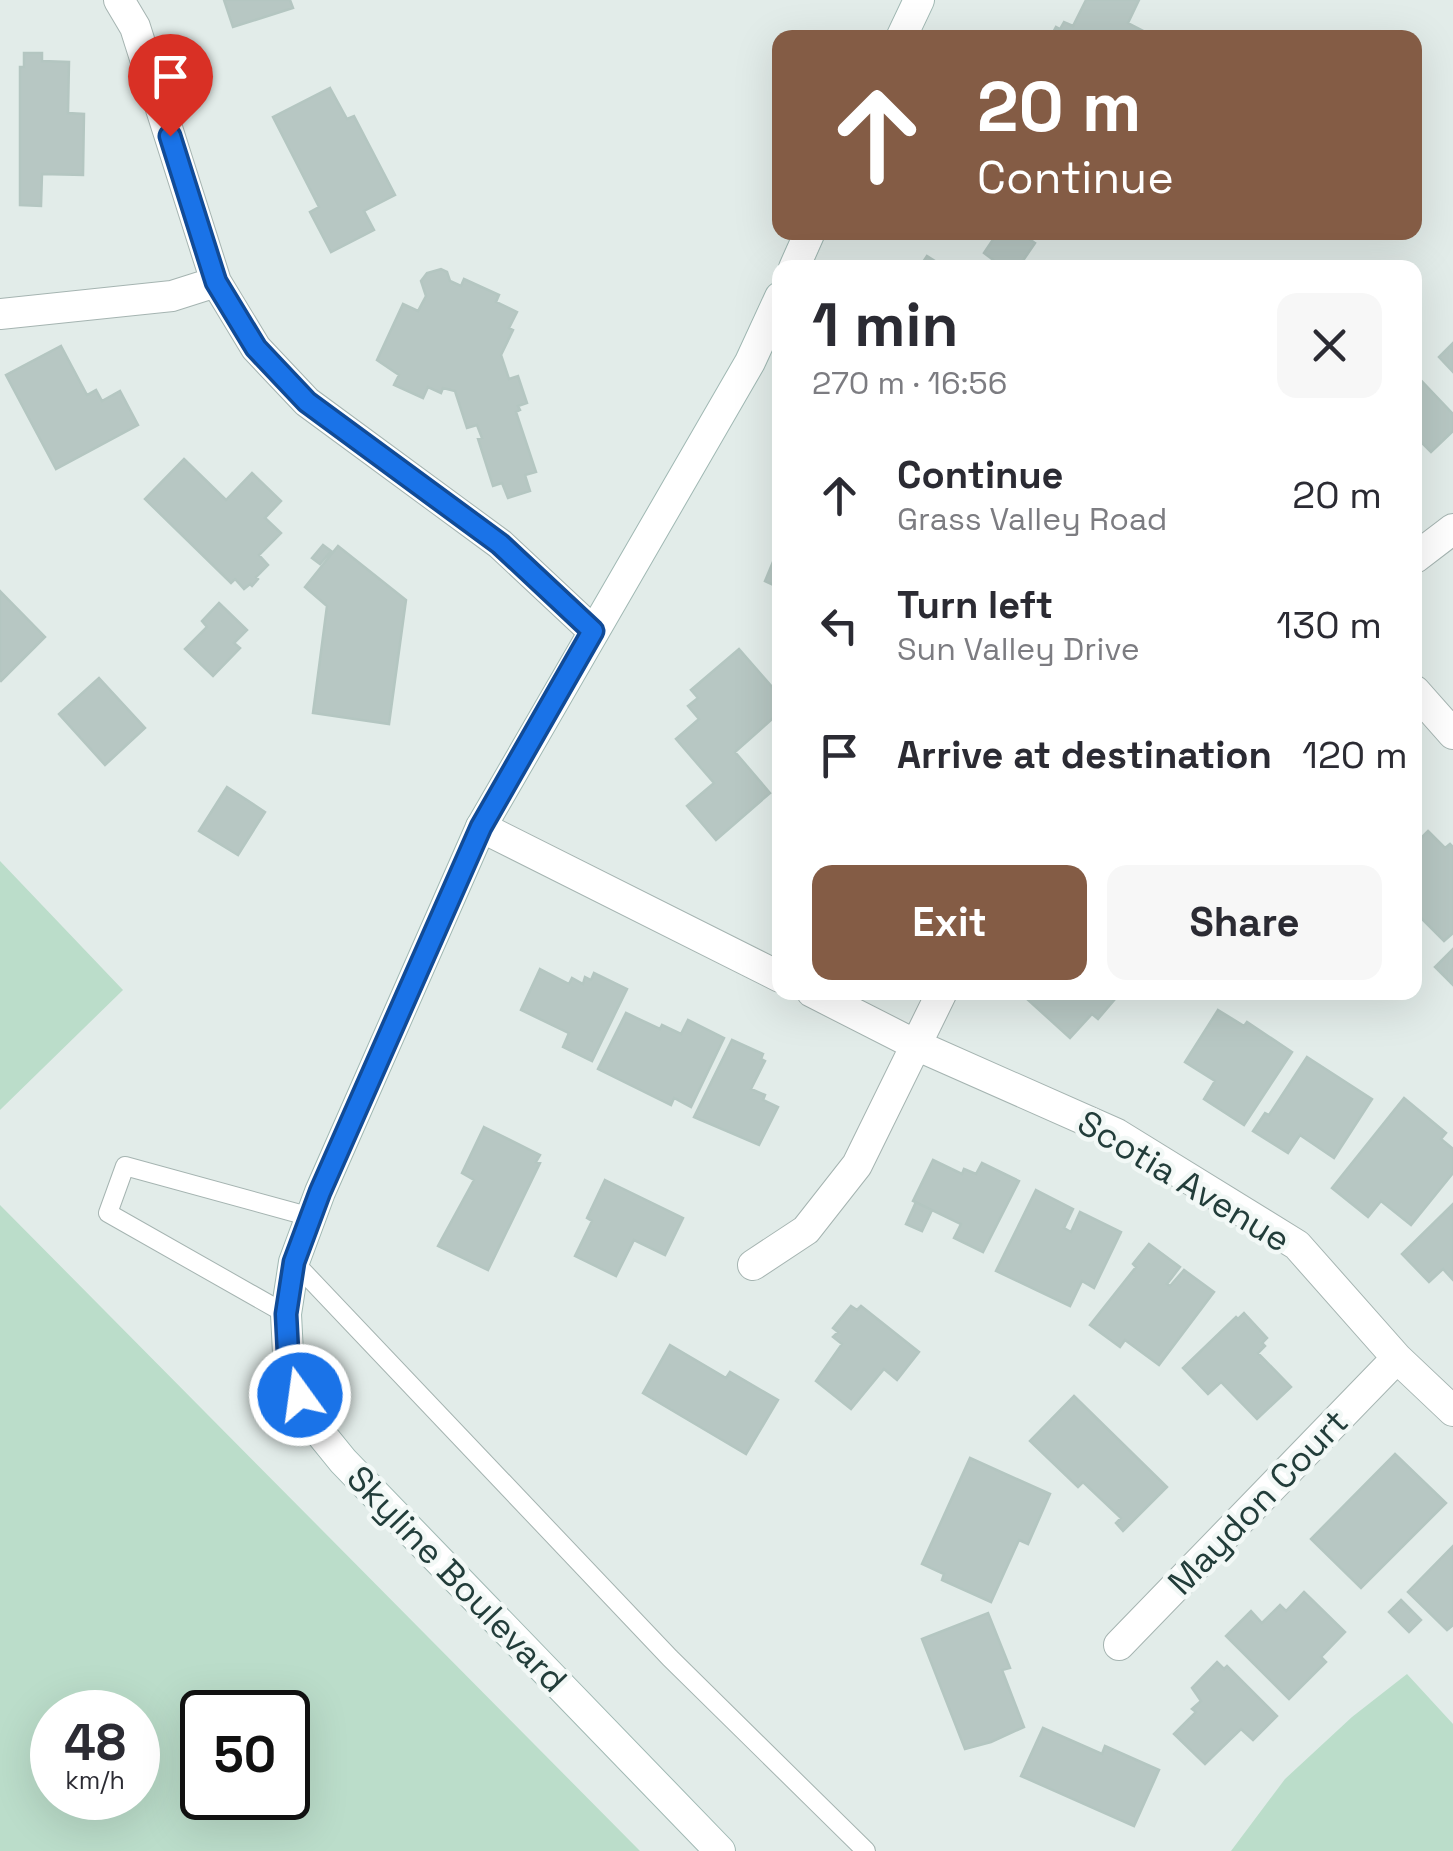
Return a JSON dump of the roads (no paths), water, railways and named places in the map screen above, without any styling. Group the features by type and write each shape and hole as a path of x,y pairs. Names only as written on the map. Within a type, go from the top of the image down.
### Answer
{"street":[{"path":"119,0 135,27 216,282 256,348 307,402 500,544 593,631"},
{"path":"905,30 918,0"},
{"path":"0,314 172,296 216,282"},
{"name":"Skyline Boulevard","path":"720,1851 343,1461 318,1429 300,1395 288,1353 286,1314 294,1262 311,1218 481,827 750,362 772,315"},
{"path":"1422,553 1453,529"},
{"path":"1422,699 1453,734"},
{"path":"481,827 772,972"},
{"name":"Scotia Avenue","path":"828,1000 916,1045 1117,1134 1297,1246 1397,1358 1453,1411"},
{"path":"753,1266 806,1230 857,1165 938,1000"},
{"name":"Maydon Court","path":"1119,1645 1397,1358"}],"lane":[{"path":"286,1314 108,1212 124,1166 311,1218"},
{"path":"294,1262 670,1658 866,1851"}]}
